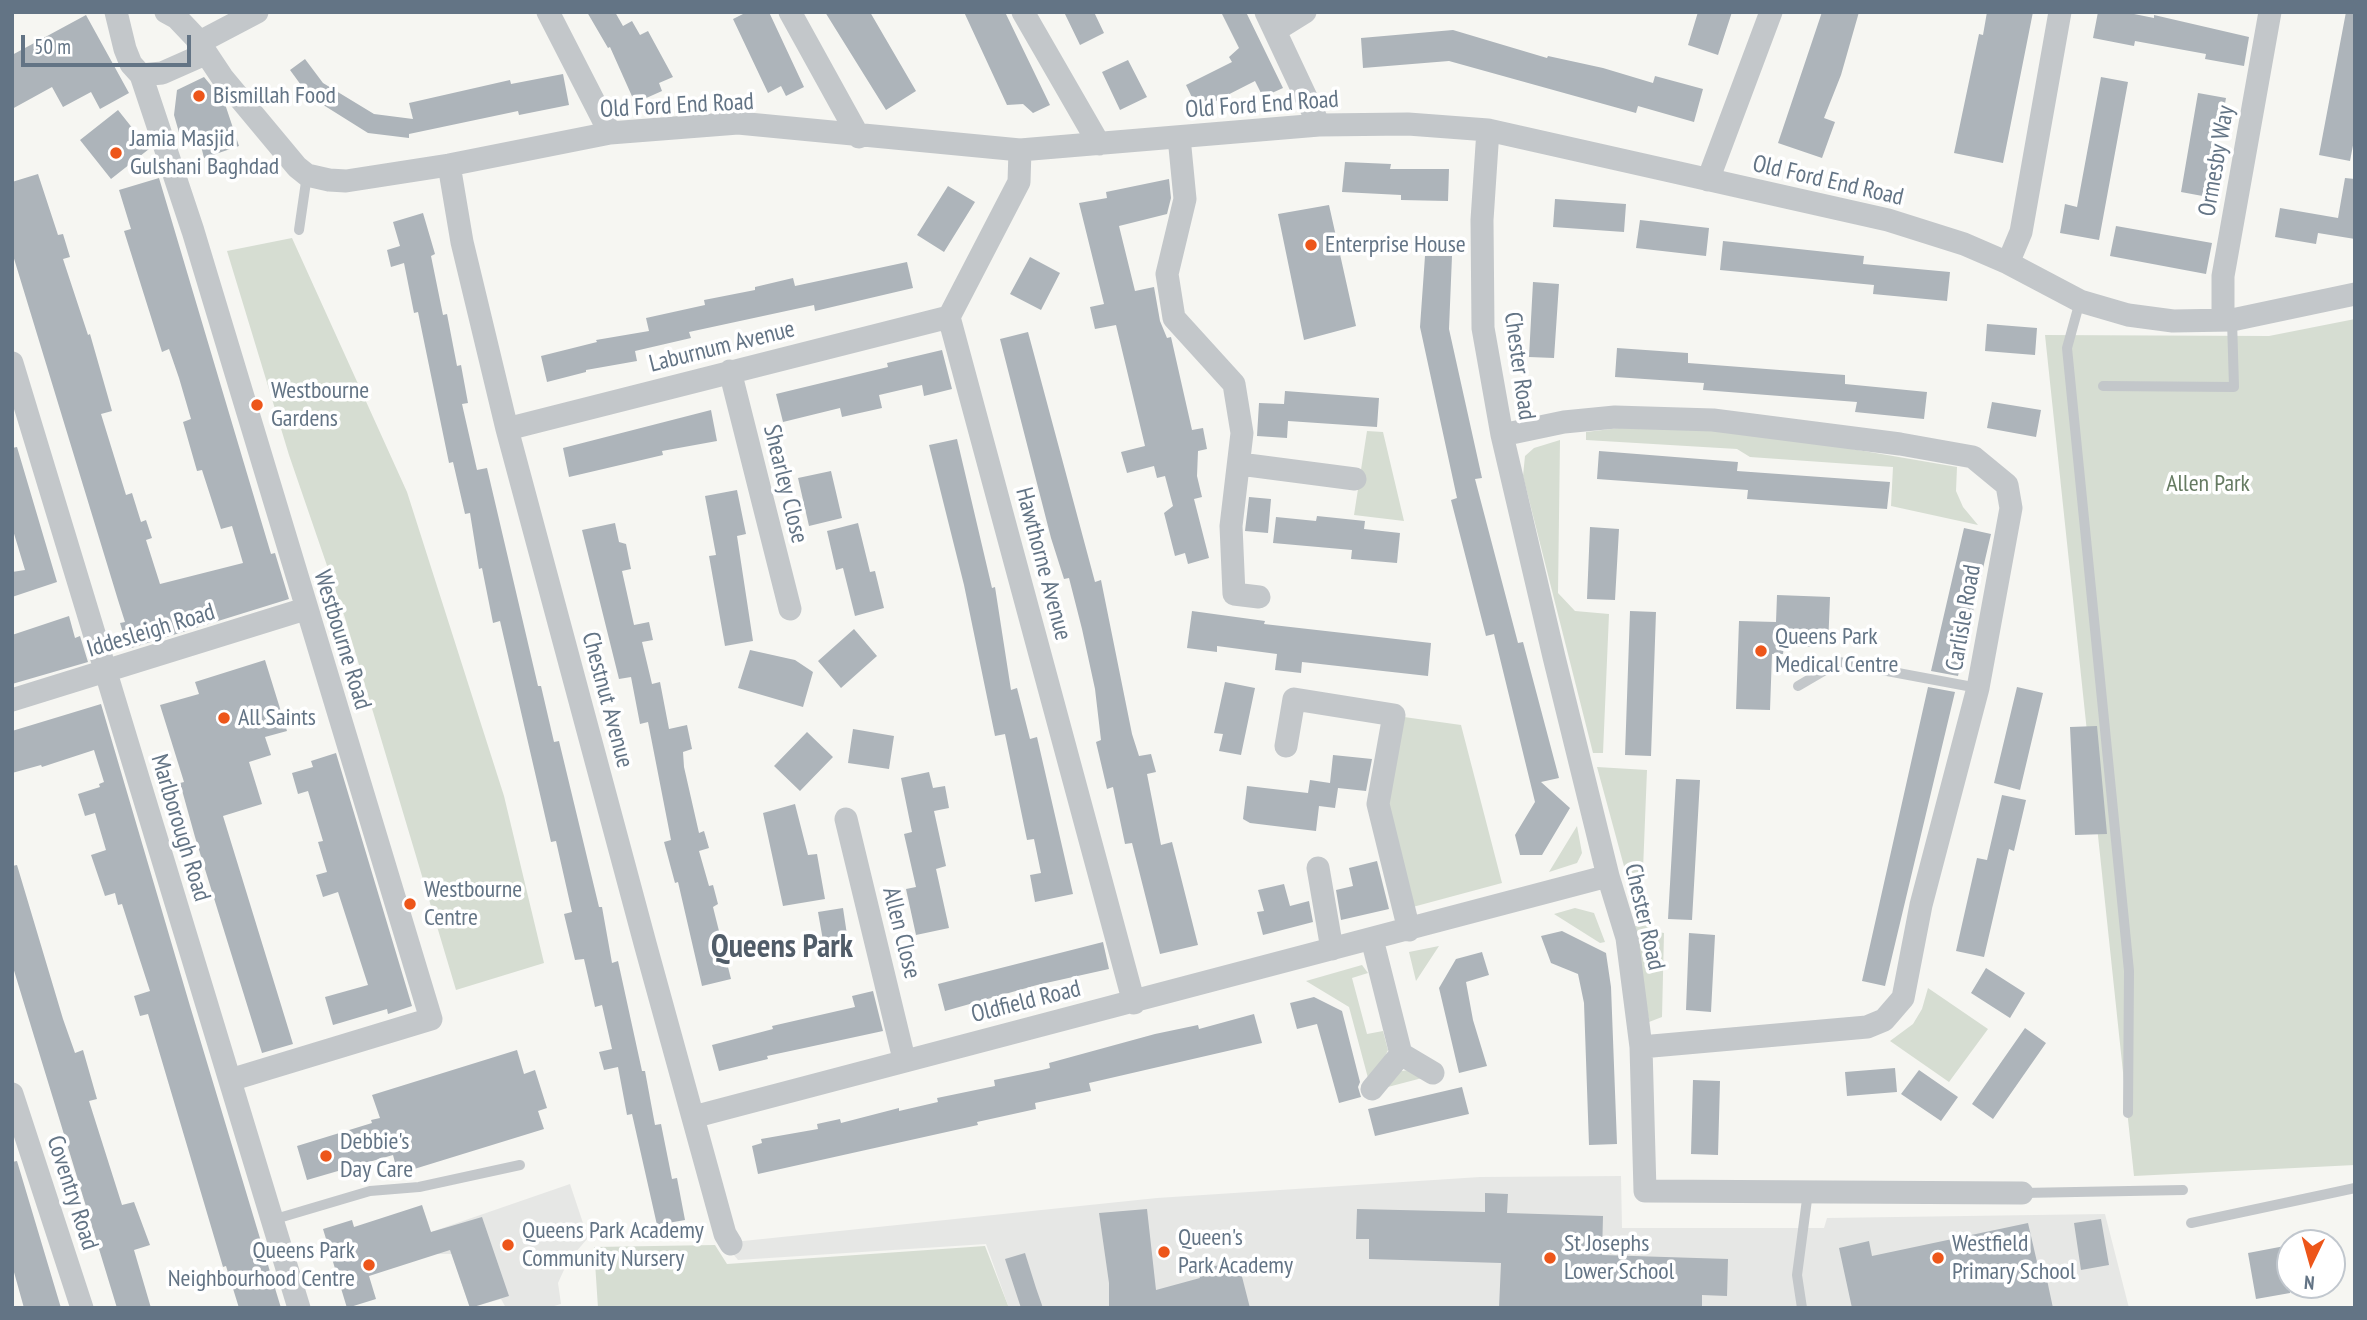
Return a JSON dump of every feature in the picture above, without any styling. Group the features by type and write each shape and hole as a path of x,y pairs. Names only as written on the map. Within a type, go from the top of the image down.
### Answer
{"street":[{"path":"116,12 125,49 131,64 141,75 162,73 257,12"},
{"path":"166,12 177,18 282,151 307,175"},
{"path":"548,12 610,133"},
{"path":"790,12 859,137"},
{"path":"1023,12 1098,144"},
{"path":"1305,12 1271,21 1319,125"},
{"path":"1708,180 1771,12"},
{"path":"2008,263 2021,232 2060,12"},
{"name":"Ormesby Way","path":"2227,320 2223,276 2270,12"},
{"name":"Westbourne Road","path":"141,75 193,231 305,610 431,1019 230,1080"},
{"name":"Old Ford End Road","path":"307,175 346,181 449,165 610,133 738,124 1020,150 1319,125 1409,124 1488,130 1888,219 1964,244 2008,263 2080,301 2128,315 2173,321 2227,320 2355,294"},
{"name":"Chester Road","path":"1488,130 1482,220 1483,328 1502,435 1608,876 1627,938 1642,1047 1645,1191 2022,1193"},
{"path":"1179,137 1185,199 1167,274 1174,318 1234,384 1242,433 1231,526 1234,594 1259,597"},
{"path":"949,317 1019,182 1020,150"},
{"name":"Chestnut Avenue","path":"449,165 461,242 507,429 725,1234 731,1244"},
{"name":"Laburnum Avenue","path":"507,429 949,317"},
{"name":"Hawthorne Avenue","path":"949,317 1134,1003"},
{"name":"Marlborough Road","path":"12,363 299,1308"},
{"name":"Shearley Close","path":"730,371 790,610"},
{"name":"Carlisle Road","path":"1502,435 1564,422 1615,417 1713,420 1900,444 1973,457 2007,485 2011,508 1978,688 1921,905 1903,998 1884,1020 1867,1027 1642,1047"},
{"path":"1240,464 1355,479"},
{"name":"Iddesleigh Road","path":"12,701 305,610"},
{"path":"1286,746 1294,699 1394,715 1378,804 1409,930"},
{"name":"Allen Close","path":"846,819 904,1059"},
{"path":"1318,868 1332,949"},
{"name":"Oldfield Road","path":"693,1117 904,1059 1134,1003 1608,876"},
{"path":"1372,939 1401,1054 1433,1073"},
{"path":"1371,1089 1401,1054"},
{"name":"Coventry Road","path":"12,1094 82,1308"}],"lane":[{"path":"299,230 306,199 307,175"},
{"path":"2080,301 2067,348 2129,971 2128,1113"},
{"path":"2104,386 2234,387 2227,320"},
{"path":"1798,685 1839,662 1978,688"},
{"path":"272,1220 370,1191 419,1187 520,1165"},
{"path":"2191,1223 2355,1188"},
{"name":"Chester Road","path":"2022,1193 2183,1190"},
{"path":"1802,1308 1797,1275 1808,1192"}],"shaded area":[{"path":"1621,1176 1622,1228 1824,1228 1827,1218 2105,1214 2129,1308 1009,1308 986,1244 738,1260 724,1243 1157,1198 1480,1177"},
{"name":"Queens Park Academy Community Nursery","path":"570,1184 588,1238 568,1261 558,1283 561,1304 547,1308 506,1308 501,1299 470,1308 452,1254 438,1254 431,1232"}],"green space":[{"path":"292,238 407,492 504,796 544,963 456,990 345,618 289,455 227,251"},
{"name":"Allen Park","path":"2355,319 2355,1165 2134,1176 2045,335 2269,336"},
{"path":"1636,426 1753,432 1957,467 1956,491 1963,507 1978,525 1891,506 1893,467 1750,457 1737,449 1586,440 1586,432"},
{"path":"1367,431 1383,432 1404,521 1354,515"},
{"path":"1560,440 1558,593 1575,611 1609,614 1603,753 1593,753 1523,476 1525,456 1534,448"},
{"path":"1404,717 1461,725 1502,883 1409,908 1386,807"},
{"path":"1597,767 1647,770 1641,920 1631,892"},
{"path":"1577,826 1582,853 1577,863 1549,872"},
{"path":"1575,908 1594,913 1605,942 1600,943 1554,914"},
{"path":"1645,923 1653,931 1664,933 1662,1017 1649,1022 1635,926"},
{"path":"1439,946 1416,981 1409,952"},
{"path":"1362,965 1368,973 1352,978 1367,1034 1383,1031 1388,1050 1382,1063 1368,1078 1349,1007 1306,981"},
{"path":"1928,988 1988,1029 1949,1082 1890,1041 1913,1024 1922,1009"},
{"path":"1409,1070 1426,1077 1384,1088 1394,1072"},
{"path":"715,1245 727,1264 985,1246 1009,1308 598,1308 594,1247"}],"building":[{"path":"587,12 615,12 623,26 632,21 640,35 648,31 673,77 659,83 662,91 635,103 610,47 608,48"},
{"path":"747,12 769,12 804,87 786,96 781,86 768,93 733,19"},
{"path":"825,12 870,12 916,91 886,110"},
{"path":"964,12 1005,12 1050,105 1033,113 1023,104 1007,105"},
{"path":"1064,12 1094,12 1104,33 1080,45"},
{"path":"1221,12 1246,12 1283,88 1263,97 1255,81 1198,110 1186,85 1232,62 1229,57 1239,48"},
{"path":"1698,12 1732,12 1718,55 1688,45"},
{"path":"1822,12 1859,12 1841,75 1824,118 1835,122 1822,158 1778,143"},
{"path":"1987,12 2033,12 2003,163 1954,153 1979,34 1983,35"},
{"path":"2098,12 2124,12 2154,18 2154,15 2249,37 2244,66 2205,59 2206,54 2135,41 2134,46 2093,38"},
{"path":"2346,12 2355,13 2355,135 2350,161 2319,155"},
{"path":"86,15 129,93 100,109 91,92 63,107 52,87 12,109 12,55"},
{"path":"1453,30 1547,58 1548,56 1603,68 1653,83 1655,76 1703,89 1694,122 1638,106 1636,113 1449,61 1363,68 1361,38"},
{"path":"305,59 323,83 374,114 413,119 409,103 510,80 511,84 563,74 569,105 519,115 518,111 409,134 409,138 368,133 309,96 290,70"},
{"path":"1128,60 1147,97 1120,110 1102,72"},
{"path":"204,77 224,101 239,146 204,158 199,138 182,143 174,115 177,90"},
{"path":"2101,77 2128,82 2099,240 2060,233 2065,204 2077,207"},
{"path":"2198,93 2226,98 2208,197 2181,192"},
{"path":"118,110 149,149 111,179 80,140"},
{"path":"1345,162 1391,164 1390,169 1449,169 1448,201 1401,200 1401,195 1342,192"},
{"path":"38,174 58,235 63,234 70,257 63,259 88,335 90,334 112,411 101,414 126,495 132,493 141,522 146,520 152,538 146,540 160,584 243,563 232,526 221,529 202,470 197,471 183,422 191,419 179,378 169,349 162,352 124,231 131,229 119,190 159,178 271,554 275,553 289,599 128,649 120,623 125,622 12,252 12,182"},
{"path":"2345,178 2355,179 2355,239 2318,233 2316,244 2275,237 2280,208 2338,218"},
{"path":"1169,179 1171,198 1167,214 1119,226 1135,291 1154,287 1160,321 1167,338 1171,337 1192,430 1203,428 1207,449 1198,451 1197,476 1202,497 1194,499 1209,558 1188,564 1185,553 1175,556 1164,513 1173,506 1165,476 1157,478 1154,466 1127,473 1121,452 1145,446 1116,325 1095,329 1090,307 1104,304 1079,203 1107,198 1106,192"},
{"path":"948,186 975,202 944,252 917,235"},
{"path":"1555,199 1626,204 1624,232 1553,227"},
{"name":"Enterprise House","path":"1329,205 1356,326 1304,340 1278,214"},
{"path":"423,213 435,254 431,256 443,315 447,314 457,366 461,365 468,403 462,404 477,470 487,468 538,686 541,686 554,742 559,741 599,907 602,907 612,963 618,961 642,1071 645,1071 655,1125 661,1124 672,1179 677,1178 685,1220 657,1225 632,1114 627,1115 618,1067 604,1070 599,1052 612,1049 602,1005 595,1007 584,959 575,960 564,914 572,912 556,841 551,842 500,621 493,623 482,568 479,569 470,513 465,514 453,462 449,463 418,312 414,313 404,263 391,267 387,250 400,246 393,222"},
{"path":"1640,220 1709,228 1706,256 1636,248"},
{"path":"2116,226 2212,243 2206,274 2110,256"},
{"path":"1723,241 1864,256 1863,264 1950,272 1947,301 1873,294 1874,285 1720,270"},
{"path":"1425,256 1452,256 1449,329 1482,478 1475,479 1518,643 1523,642 1559,778 1541,782 1570,808 1542,855 1520,855 1515,835 1535,802 1494,634 1486,636 1451,500 1457,498 1420,327"},
{"path":"1030,257 1060,273 1041,310 1010,294"},
{"path":"907,262 913,288 815,311 814,305 689,332 691,338 635,351 637,361 586,370 547,382 541,356 597,342 596,340 649,331 646,318 705,305 704,300 755,290 755,287 793,278 795,286"},
{"path":"1533,282 1559,284 1554,358 1529,357"},
{"path":"1987,324 2037,328 2035,355 1985,351"},
{"path":"1028,332 1095,582 1101,580 1132,734 1139,756 1151,754 1156,772 1147,774 1161,845 1172,842 1198,945 1160,954 1132,843 1125,844 1113,787 1107,789 1096,742 1101,740 1095,689 1082,629 1069,578 1064,579 1051,538 1000,339"},
{"path":"1617,348 1688,353 1688,363 1845,375 1845,384 1927,392 1924,419 1855,412 1857,402 1703,390 1704,383 1615,377"},
{"path":"942,350 952,389 924,396 922,385 879,395 882,408 842,417 840,408 783,422 776,394 888,367 887,363"},
{"path":"1285,391 1379,398 1377,427 1288,421 1287,438 1257,436 1259,403 1284,404"},
{"path":"1992,402 2041,410 2036,437 1987,428"},
{"path":"711,410 717,441 662,451 663,455 569,477 563,448"},
{"path":"957,439 992,588 995,587 1011,690 1017,688 1030,739 1037,737 1073,894 1035,902 1030,875 1041,873 1034,839 1027,840 1005,734 995,736 964,585 929,445"},
{"path":"17,447 57,582 12,597 12,572 25,570 12,527 12,448"},
{"path":"1599,451 1738,462 1737,471 1890,482 1887,509 1747,499 1748,490 1597,479"},
{"path":"831,471 842,518 809,526 798,478"},
{"path":"737,490 746,534 737,536 753,641 725,646 709,556 716,555 705,496"},
{"path":"1249,497 1271,499 1268,533 1245,531"},
{"path":"1317,516 1365,521 1364,529 1400,533 1397,563 1351,559 1352,550 1273,543 1276,517 1316,521"},
{"path":"615,523 619,542 626,544 631,569 622,571 634,625 649,622 653,640 642,642 652,684 660,682 669,729 687,725 692,749 683,752 684,767 699,833 704,831 709,848 699,851 709,886 713,885 718,904 713,907 731,979 702,986 678,882 675,883 664,842 671,840 648,722 640,724 631,677 619,679 582,530"},
{"path":"858,523 870,572 875,571 884,608 855,616 843,568 836,570 827,531"},
{"path":"1590,527 1619,529 1615,600 1587,599"},
{"path":"1964,528 1991,534 1958,676 1931,671"},
{"name":"Queens Park Medical Centre","path":"1777,595 1830,597 1828,647 1784,646 1783,654 1772,654 1770,710 1736,709 1739,621 1776,622"},
{"path":"1192,611 1265,621 1264,624 1431,643 1428,676 1302,662 1301,673 1275,670 1277,654 1217,646 1217,652 1187,648"},
{"path":"1630,611 1656,612 1651,756 1625,755"},
{"path":"69,616 75,638 80,636 88,662 12,684 12,635"},
{"path":"854,629 877,656 841,688 818,661"},
{"path":"750,650 795,660 813,672 803,707 738,688"},
{"path":"265,660 287,731 265,737 271,755 249,762 262,804 223,816 293,1044 262,1053 195,837 180,783 184,782 160,705 199,694 195,682"},
{"path":"1225,682 1255,688 1241,755 1219,751 1223,734 1214,733"},
{"path":"1928,687 1955,692 1885,986 1862,981"},
{"path":"2017,687 2043,693 2020,790 1994,783"},
{"path":"101,704 281,1308 239,1308 226,1266 223,1267 148,1014 140,1016 134,996 150,991 122,904 118,905 115,893 105,896 91,855 106,850 95,813 85,816 78,794 100,787 99,784 104,782 94,750 42,767 41,765 12,773 12,731"},
{"path":"2097,726 2107,834 2075,835 2070,727"},
{"path":"853,729 894,736 889,769 848,763"},
{"path":"807,732 833,757 800,791 774,766"},
{"path":"336,753 412,1006 388,1014 387,1009 333,1025 325,997 368,985 338,892 323,897 316,875 327,872 318,842 323,841 308,791 298,794 292,773 313,767 311,761"},
{"path":"1333,755 1372,759 1366,791 1338,788 1335,808 1319,806 1316,831 1250,823 1243,819 1247,786 1308,793 1310,780 1330,783"},
{"path":"929,772 933,788 945,786 949,808 934,811 946,866 936,869 949,928 916,935 906,889 916,887 904,834 912,832 901,778"},
{"path":"1676,779 1700,780 1692,920 1668,919"},
{"path":"2002,795 2026,800 2014,851 2009,849 1984,957 1956,951 1977,858 1987,860"},
{"path":"795,804 808,855 817,854 825,899 783,906 763,813"},
{"path":"1377,861 1389,909 1341,920 1336,890 1353,886 1349,868"},
{"path":"17,865 75,1053 83,1050 97,1099 89,1101 122,1205 134,1202 150,1245 134,1250 151,1308 117,1308 12,964 12,866"},
{"path":"1284,884 1290,906 1309,901 1313,922 1263,935 1257,912 1264,911 1258,890"},
{"path":"843,908 849,948 825,952 818,912"},
{"path":"1562,931 1606,953 1611,987 1617,1144 1589,1145 1584,1003 1578,974 1551,963 1541,936"},
{"path":"1689,933 1715,935 1711,1012 1686,1010"},
{"path":"1103,942 1109,969 1037,985 945,1011 938,984"},
{"path":"1482,952 1489,975 1466,982 1473,1020 1487,1066 1459,1073 1439,988 1456,959"},
{"path":"1986,968 2025,993 2010,1018 1971,993"},
{"path":"873,991 883,1031 767,1056 768,1059 719,1071 712,1045 773,1029 772,1026 855,1007 852,996"},
{"path":"1314,997 1342,1011 1360,1082 1358,1087 1361,1097 1339,1103 1317,1024 1297,1029 1290,1003"},
{"path":"1254,1014 1262,1043 1089,1083 1091,1091 1035,1103 1036,1109 977,1122 978,1125 758,1174 752,1146 762,1143 761,1139 818,1129 817,1124 840,1119 841,1123 899,1108 899,1111 938,1102 937,1098 995,1086 994,1080 1050,1068 1049,1063 1155,1034 1198,1025 1199,1029"},
{"path":"2025,1028 2046,1043 1993,1119 1972,1104"},
{"path":"517,1050 524,1074 535,1070 547,1108 538,1111 544,1129 398,1174 393,1155 307,1180 297,1146 372,1123 371,1120 380,1118 372,1095"},
{"path":"1895,1068 1897,1092 1847,1096 1845,1072"},
{"path":"1919,1070 1958,1097 1941,1121 1901,1094"},
{"path":"1693,1080 1720,1081 1718,1155 1691,1154"},
{"path":"1462,1087 1469,1114 1375,1136 1368,1109"},
{"path":"17,1161 61,1308 24,1308 12,1265 12,1162"},
{"path":"1485,1193 1508,1194 1507,1213 1603,1216 1602,1255 1728,1259 1727,1296 1702,1295 1702,1308 1499,1308 1501,1263 1369,1259 1369,1239 1356,1239 1357,1209 1485,1212"},
{"name":"Queens Park Neighbourhood Centre","path":"422,1205 431,1232 482,1217 509,1296 470,1308 450,1250 369,1276 376,1299 347,1308 323,1229 352,1220 354,1227"},
{"path":"1147,1209 1156,1290 1200,1278 1197,1270 1238,1261 1250,1308 1109,1308 1109,1283 1099,1213"},
{"path":"2101,1219 2109,1265 2081,1270 2074,1223"},
{"path":"2028,1223 2037,1262 2043,1261 2053,1308 1852,1308 1839,1248 1869,1241 1872,1256"},
{"path":"2276,1248 2276,1295 2256,1299 2248,1253"},
{"path":"1025,1253 1043,1308 1021,1308 1005,1259"}],"place":[{"name":"Bismillah Food","path":"199,96"},
{"name":"Jamia Masjid Gulshani Baghdad","path":"116,153"},
{"name":"Enterprise House","path":"1311,245"},
{"name":"Westbourne Gardens","path":"257,405"},
{"name":"Queens Park Medical Centre","path":"1761,651"},
{"name":"All Saints","path":"224,718"},
{"name":"Westbourne Centre","path":"410,904"},
{"name":"Debbie's Day Care","path":"326,1156"},
{"name":"Queens Park Academy Community Nursery","path":"508,1245"},
{"name":"Queen's Park Academy","path":"1164,1252"},
{"name":"St Josephs Lower School","path":"1550,1258"},
{"name":"Westfield Primary School","path":"1938,1258"},
{"name":"Queens Park Neighbourhood Centre","path":"369,1265"}],"district":[{"name":"Queens Park","path":"782,948"}]}
